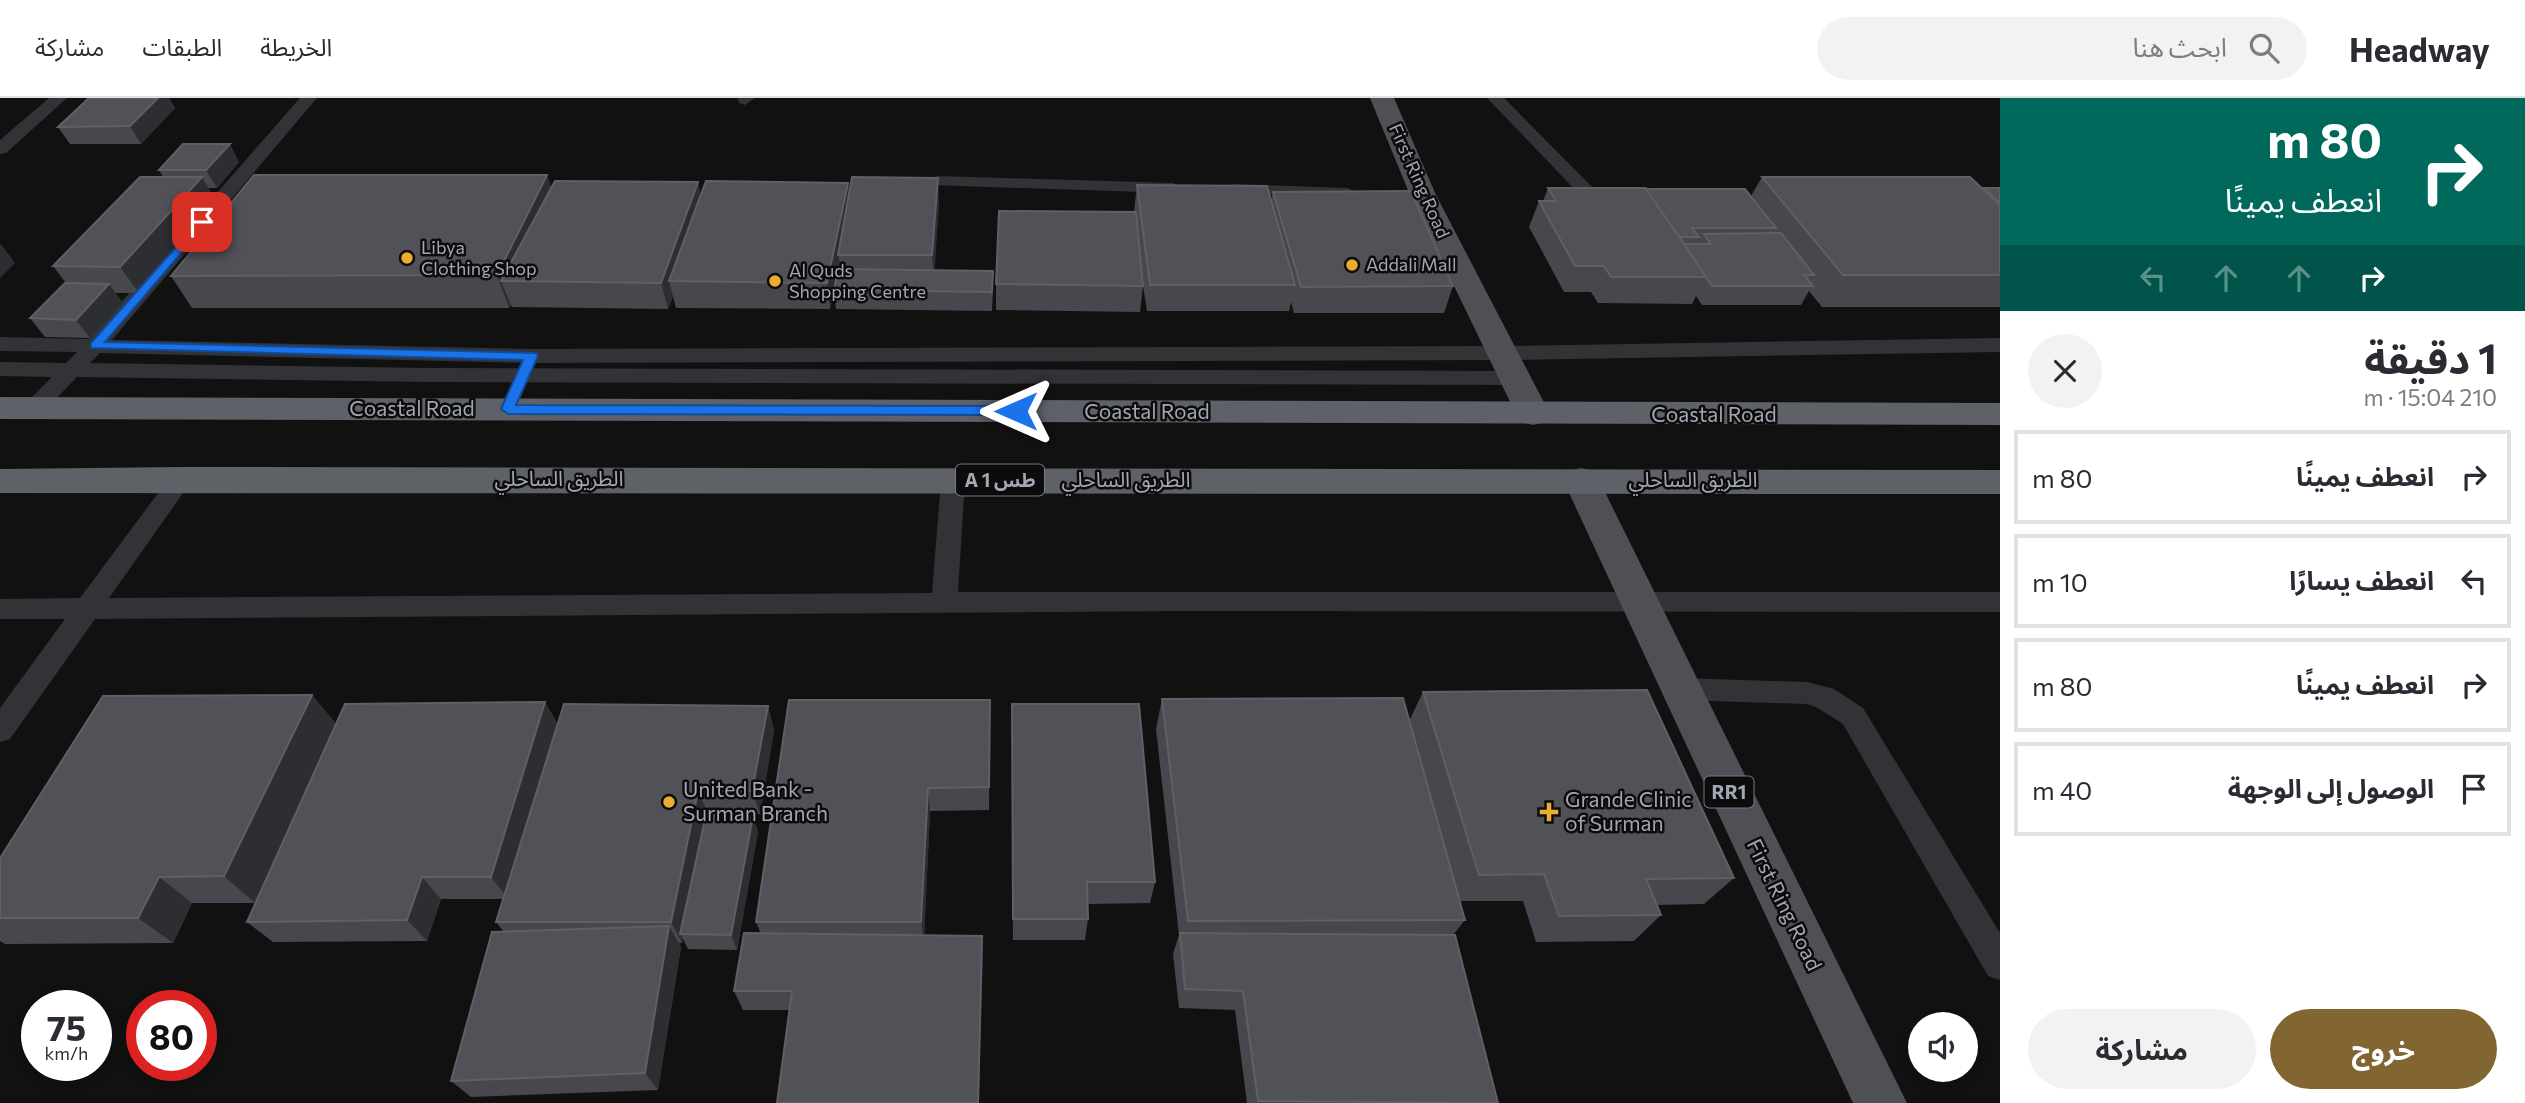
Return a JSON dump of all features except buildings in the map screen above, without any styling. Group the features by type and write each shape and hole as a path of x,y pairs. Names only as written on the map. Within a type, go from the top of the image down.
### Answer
{"highway":[{"name":"Coastal Road","path":"0,408 2000,414"},
{"name":"الطريق الساحلي","path":"0,481 2000,482"}],"main road":[{"name":"First Ring Road","path":"1382,98 1416,195 1533,414"},
{"name":"First Ring Road","path":"1581,480 1636,600 1880,1103"}],"lane":[{"path":"0,149 59,98"},
{"path":"34,408 95,346 309,98"},
{"path":"1495,98 1592,197"},
{"path":"937,181 1187,188"},
{"path":"1214,189 1367,193"},
{"path":"0,344 527,366"},
{"path":"0,369 1509,366 2000,345"},
{"path":"508,409 527,366"},
{"path":"0,730 181,479"},
{"path":"944,602 953,480"},
{"path":"0,609 944,602 2000,602"},
{"path":"1680,690 1807,693 1832,702 1853,716 2000,964"}],"place":[{"name":"Libya Clothing Shop","path":"407,258"},
{"name":"Addali Mall","path":"1352,265"},
{"name":"Al Quds Shopping Centre","path":"775,281"},
{"name":"United Bank - Surman Branch","path":"669,802"},
{"name":"Grande Clinic of Surman","path":"1549,812"}],"route":[{"path":"202,222 95,346 531,356 508,409 1016,411"}]}
